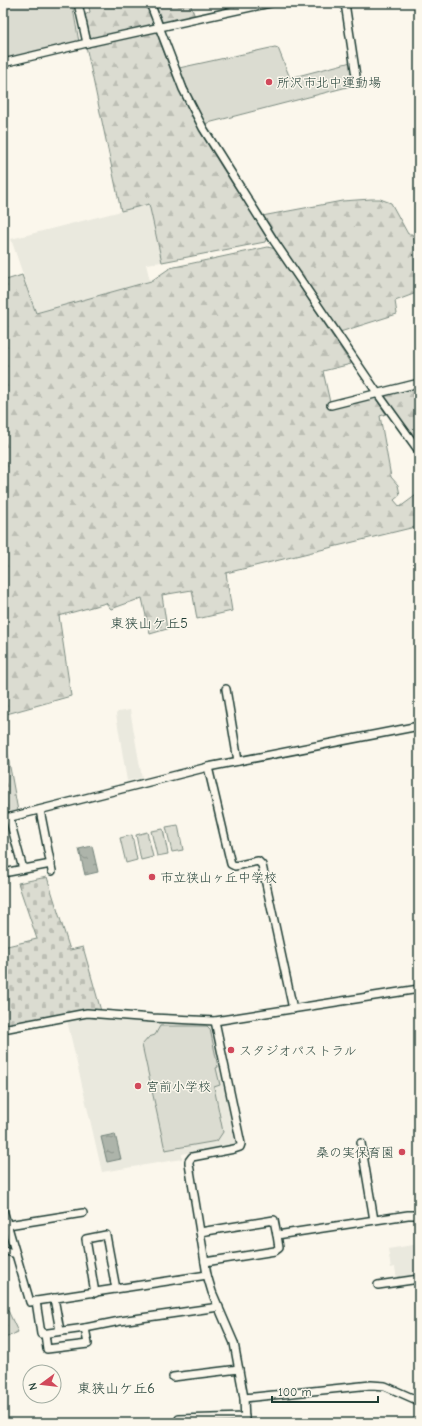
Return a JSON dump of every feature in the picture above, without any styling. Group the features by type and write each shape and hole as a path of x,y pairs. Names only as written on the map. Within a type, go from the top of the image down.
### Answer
{"street":[{"path":"78,3 87,43"},
{"path":"150,3 184,89 203,128 274,241 419,452"},
{"path":"3,63 270,3"},
{"path":"345,3 357,83"},
{"path":"331,405 419,383"},
{"path":"226,689 238,761"},
{"path":"23,869 6,818 208,767 419,726"},
{"path":"208,767 231,864 235,866 258,861 262,865 293,1009"},
{"path":"3,873 23,869 52,868 40,810"},
{"path":"3,1029 87,1014 215,1021 419,989"},
{"path":"179,1419 245,1420 244,1398 234,1343 207,1276 189,1164 190,1158 234,1149 240,1147 241,1144 215,1021"},
{"path":"361,1143 374,1220"},
{"path":"3,1210 30,1302 207,1276"},
{"path":"8,1225 83,1213"},
{"path":"277,1235 408,1215 419,1215"},
{"path":"200,1232 274,1220 277,1235 279,1248 275,1251 205,1262"},
{"path":"95,1293 86,1239 106,1235 116,1289"},
{"path":"3,1250 16,1254"},
{"path":"378,1286 419,1279"},
{"path":"54,1298 60,1331"},
{"path":"36,1301 41,1334 219,1307"},
{"path":"45,1334 47,1349 88,1344 85,1328"},
{"path":"173,1377 239,1369"},
{"path":"244,1398 371,1384 385,1386 419,1401"}],"shaded area":[{"path":"191,3 224,3 194,10"},
{"path":"149,204 162,262 146,264 150,281 36,313 11,239"},
{"path":"130,710 142,778 127,781 116,714 118,712"},
{"path":"83,1017 210,1025 213,1028 237,1140 234,1145 182,1154 182,1159 102,1172 67,1020"},
{"path":"419,1244 419,1277 397,1280 395,1267 391,1268 388,1249"}],"green space":[{"path":"3,3 72,3 79,42 3,60"},
{"path":"88,3 146,3 184,100 213,153 267,236 265,242 162,262 149,204 121,211 86,46 92,45 85,15 90,12"},
{"path":"155,3 190,3 195,17 163,24"},
{"name":"所沢市北中運動場","path":"275,47 278,48 290,78 351,62 355,85 204,124 179,68"},
{"path":"380,199 391,203 408,234 412,234 419,252 419,292 395,301 397,314 340,332 262,216 342,201"},
{"path":"268,247 275,249 351,364 323,371 331,407 375,397 386,414 380,416 391,477 398,485 400,495 394,500 400,507 419,493 419,526 226,573 232,611 197,619 192,590 162,595 167,629 150,634 142,598 111,609 106,603 59,616 71,696 3,715 3,281 22,275 36,313 151,281 170,268"},
{"path":"419,387 419,444 385,399 387,394"},
{"path":"3,729 18,811 3,815"},
{"path":"178,825 183,850 172,852 166,827"},
{"path":"163,829 168,854 157,856 151,831"},
{"path":"147,832 153,857 141,860 136,835"},
{"path":"132,835 137,860 126,863 120,838"},
{"path":"47,877 70,950 83,947 101,1011 88,1009 3,1025 3,947 37,939 18,883"},
{"path":"160,1026 207,1026 210,1029 220,1085 214,1087 223,1132 217,1141 165,1150 142,1045 149,1037 155,1035"},
{"path":"3,1302 18,1332 3,1339"}],"water":[{"path":"92,846 98,872 85,875 79,849"},
{"path":"115,1134 121,1159 107,1162 101,1137"}],"place":[{"name":"所沢市北中運動場","path":"269,82"},
{"name":"市立狭山ヶ丘中学校","path":"152,877"},
{"name":"スタジオパストラル","path":"231,1050"},
{"name":"宮前小学校","path":"138,1086"},
{"name":"桑の実保育園","path":"402,1152"}],"district":[{"name":"東狭山ケ丘5","path":"149,623"},
{"name":"東狭山ケ丘6","path":"116,1388"}]}
